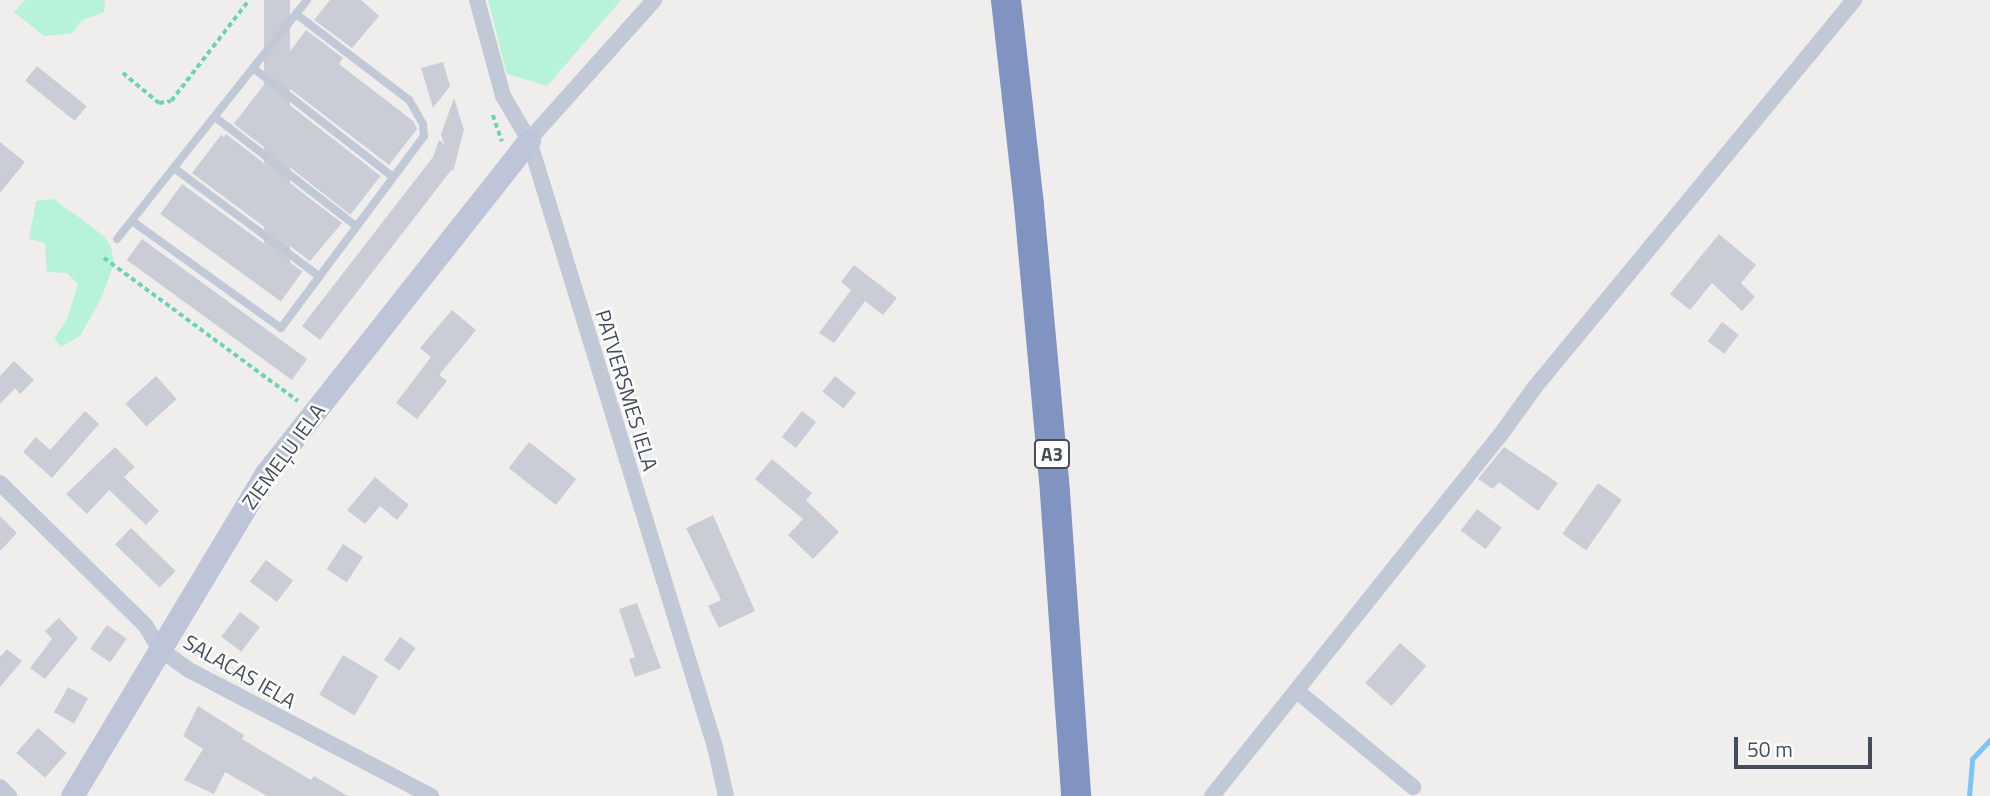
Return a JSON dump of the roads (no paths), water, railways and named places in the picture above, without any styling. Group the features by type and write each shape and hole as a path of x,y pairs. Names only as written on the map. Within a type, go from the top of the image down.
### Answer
{"highway":[{"name":"A3","path":"1006,0 1030,206 1054,479 1076,796"}],"street":[{"name":"PATVERSMES IELA","path":"477,0 503,96 529,140 711,734 726,796"},
{"path":"529,140 654,0"},
{"path":"1212,796 1553,365 1854,0"},
{"name":"ZIEMEĻU IELA","path":"72,796 267,472 529,140"},
{"name":"SALACAS IELA","path":"0,483 145,625 160,649 189,670 431,796"},
{"path":"1297,691 1413,787"},
{"path":"0,787 9,796"}],"lane":[{"path":"117,239 307,0"},
{"path":"132,221 281,327 424,136 423,124 409,100 296,14"},
{"path":"253,68 393,177"},
{"path":"215,117 356,226"},
{"path":"174,168 319,276"}],"waterway":[{"path":"1969,796 1972,759 1990,740"}]}
